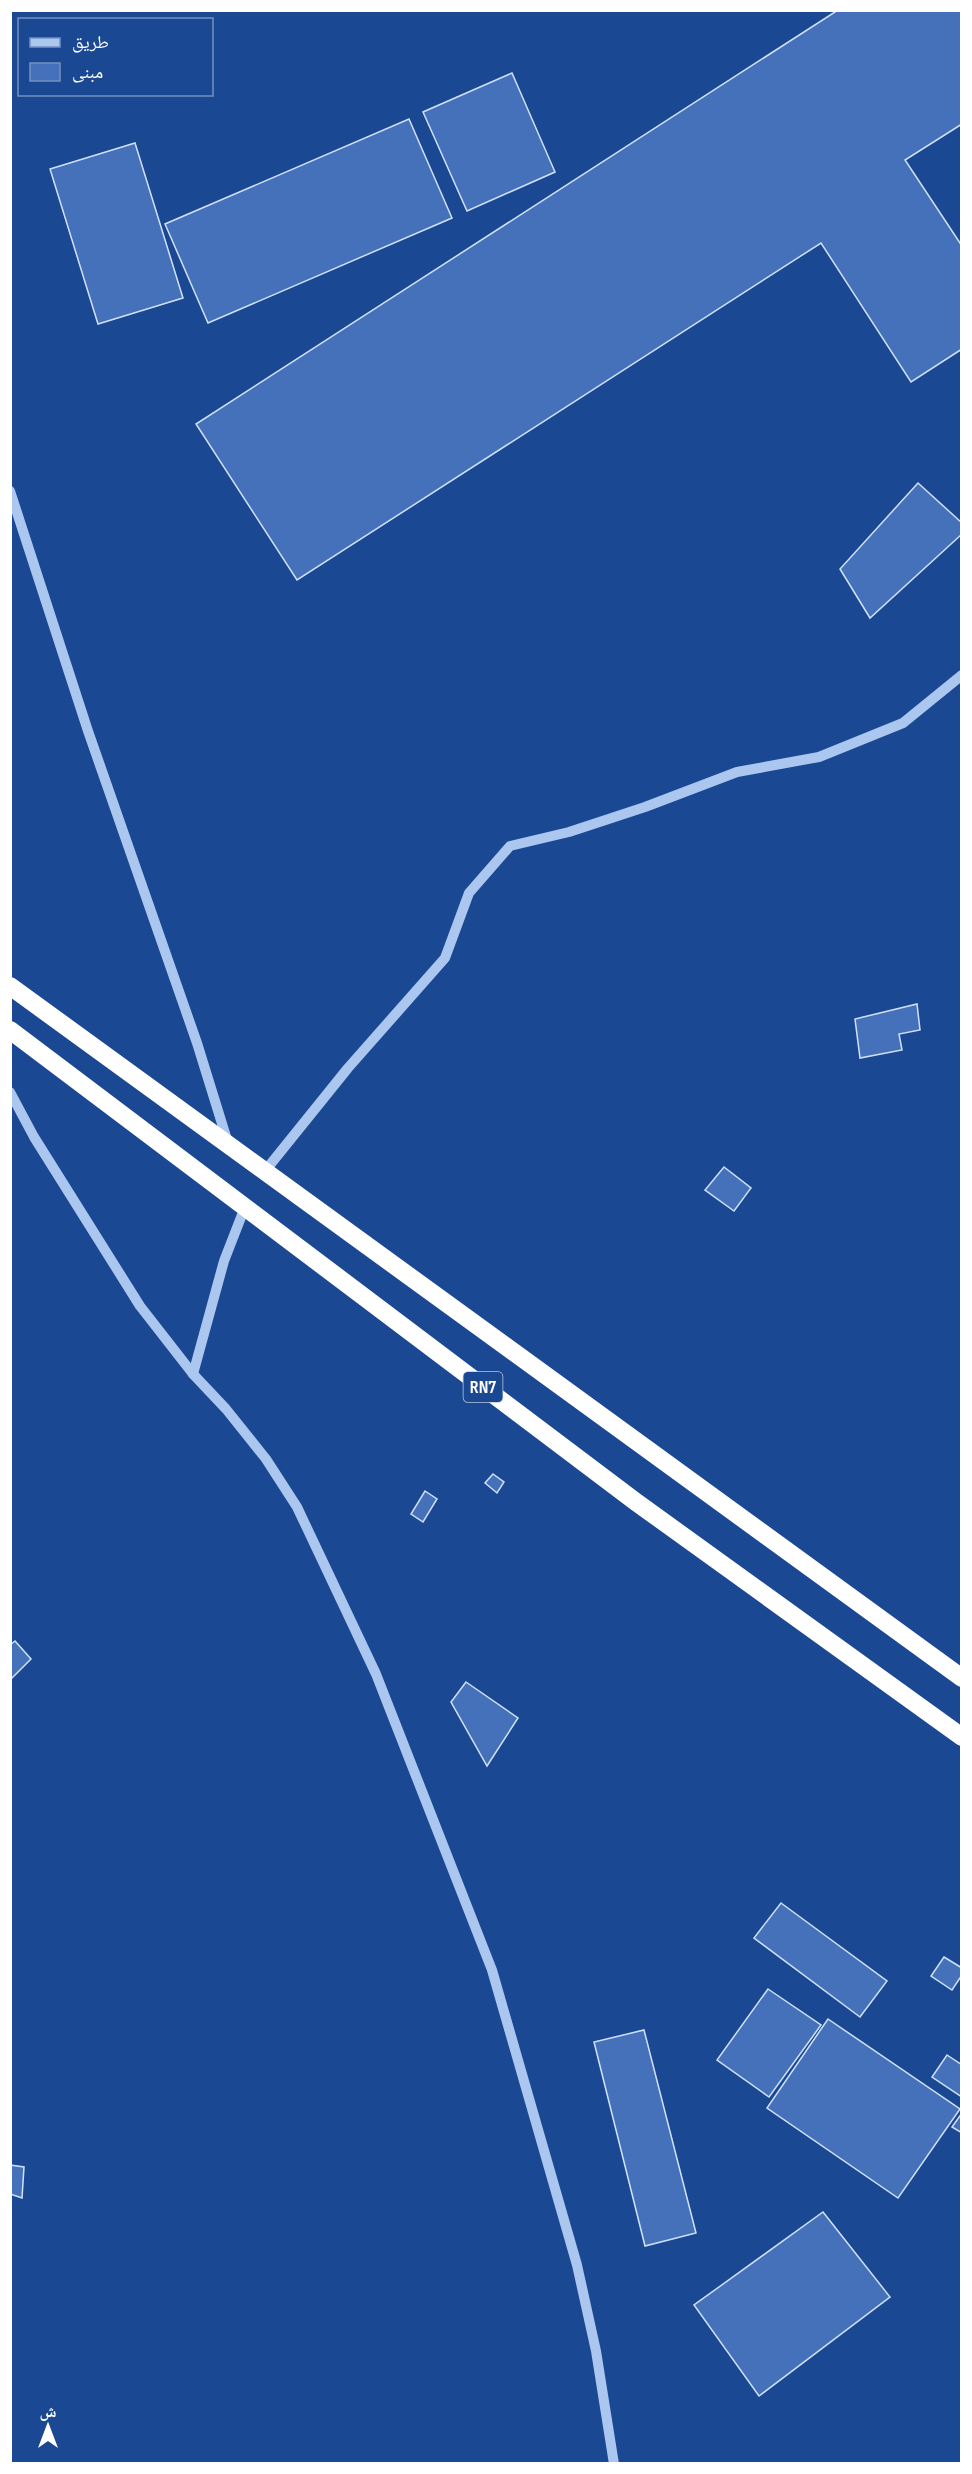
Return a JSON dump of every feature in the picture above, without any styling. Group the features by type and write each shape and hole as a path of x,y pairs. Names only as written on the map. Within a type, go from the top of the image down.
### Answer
{"highway":[{"name":"RN7","path":"10,986 962,1678"},
{"name":"RN7","path":"10,1030 636,1502 962,1737"}],"street":[{"path":"10,491 92,742 197,1043 229,1146"},
{"path":"265,1171 348,1068 445,958 469,893 510,846 580,828 737,772 819,757 903,723 962,675"},
{"path":"10,1092 34,1137 140,1306 193,1374 226,1409 266,1459 297,1507 376,1674 492,1970 577,2265 596,2351 614,2463"},
{"path":"193,1374 224,1261 245,1207"}],"building":[{"path":"838,10 962,10 962,124 905,160 962,246 962,349 911,382 821,243 297,580 196,424"},
{"path":"512,73 555,172 467,211 423,112"},
{"path":"409,119 452,218 208,323 165,224"},
{"path":"135,143 183,298 98,324 50,169"},
{"path":"918,483 962,523 962,534 870,618 840,569"},
{"path":"917,1004 920,1030 899,1034 902,1050 860,1058 855,1019"},
{"path":"724,1167 751,1188 734,1211 705,1190"},
{"path":"493,1474 504,1482 497,1493 485,1483"},
{"path":"425,1491 437,1499 423,1522 411,1514"},
{"path":"15,1641 31,1659 10,1680 10,1645"},
{"path":"466,1682 518,1718 487,1766 451,1702"},
{"path":"781,1903 887,1981 860,2017 754,1938"},
{"path":"944,1957 962,1968 962,1975 952,1990 931,1976"},
{"path":"768,1989 821,2025 769,2097 717,2060"},
{"path":"828,2019 960,2109 898,2198 767,2108"},
{"path":"644,2030 696,2233 645,2246 594,2042"},
{"path":"947,2055 962,2065 962,2097 932,2077"},
{"path":"962,2113 962,2133 952,2127"},
{"path":"10,2165 24,2167 22,2198 10,2194"},
{"path":"823,2212 890,2297 759,2396 694,2305"}]}
